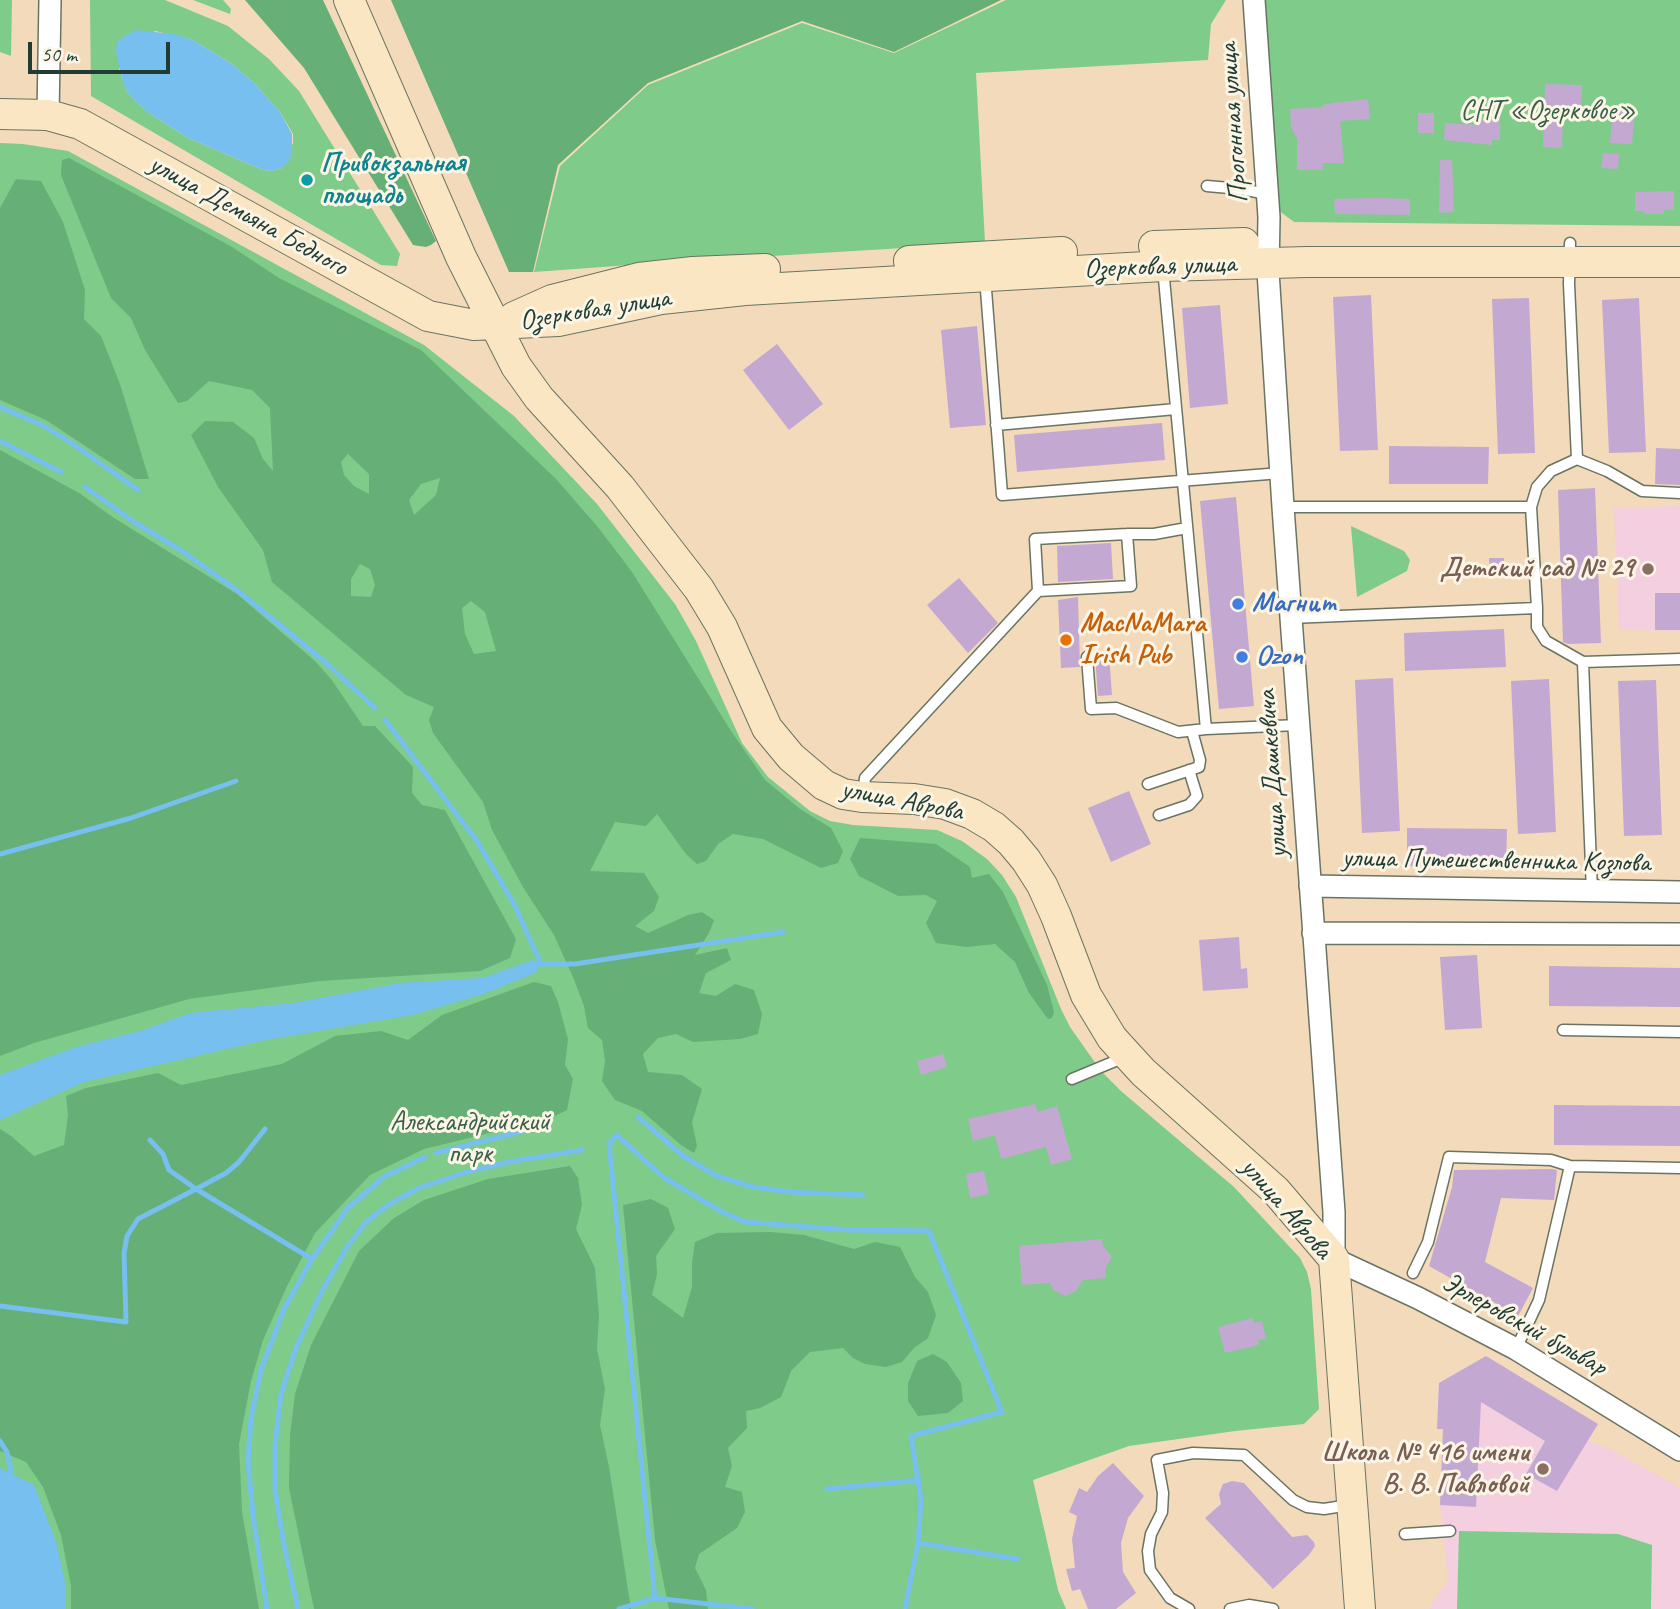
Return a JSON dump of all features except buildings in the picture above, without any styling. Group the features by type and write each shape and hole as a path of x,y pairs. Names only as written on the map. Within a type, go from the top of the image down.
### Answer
{"street":[{"path":"48,115 50,0"},
{"name":"улица Аврова","path":"349,0 494,326 516,366 539,398 620,487 699,589 722,627 767,728 791,757 824,785 843,794 945,804 972,814 994,827 1011,842 1042,885 1094,1012 1128,1056 1254,1168 1311,1229 1334,1259 1352,1505 1363,1605"},
{"name":"Прогонная улица","path":"1254,0 1267,194 1268,253"},
{"name":"улица Демьяна Бедного","path":"0,114 48,115 80,124 428,316 455,323 494,326"},
{"name":"Озерковая улица","path":"494,326 552,300 639,278 693,272 1163,266 1268,253 1569,252 1680,243"},
{"name":"Озерковая улица","path":"984,267 1196,244 1268,253"},
{"name":"Озерковая улица","path":"1569,252 1680,262"},
{"name":"улица Дашкевича","path":"1268,253 1290,618 1334,1212 1334,1259"},
{"name":"улица Путешественника Козлова","path":"1310,886 1680,892"},
{"path":"1313,933 1680,934"},
{"name":"Эрлеровский бульвар","path":"1334,1259 1418,1298 1516,1349 1680,1450"}],"lane":[{"path":"1207,186 1267,194"},
{"path":"1569,252 1577,459"},
{"path":"1163,266 1206,729"},
{"path":"984,267 1002,495 1281,473"},
{"path":"996,425 1176,410"},
{"path":"1680,494 1642,491 1607,471 1577,459 1551,471 1537,487 1531,507 1537,627 1546,641 1583,662 1680,659"},
{"path":"1283,507 1531,507"},
{"path":"1038,591 1035,539 1154,534 1187,528"},
{"path":"862,797 865,778 1038,591 1131,586 1127,534"},
{"path":"1290,618 1537,608"},
{"path":"1087,657 1091,709 1116,708 1178,732 1298,725"},
{"path":"1583,662 1592,892"},
{"path":"1148,784 1199,767 1200,760 1192,731"},
{"path":"1159,815 1189,805 1197,796 1189,770"},
{"path":"1563,1030 1680,1032"},
{"path":"1072,1079 1128,1056"},
{"path":"1413,1273 1428,1242 1449,1157 1551,1160 1570,1167 1680,1168"},
{"path":"1516,1349 1539,1300 1570,1167"},
{"path":"1189,1609 1170,1598 1150,1570 1148,1551 1151,1534 1163,1512 1163,1493 1157,1460 1193,1453 1244,1455 1293,1500 1307,1507 1324,1509 1352,1505"},
{"path":"1405,1534 1450,1531"},
{"path":"1230,1609 1249,1605 1273,1609"}],"shaded area":[{"name":"Детский сад № 29","path":"1680,506 1680,631 1619,630 1614,508"},
{"name":"Школа № 416 имени В. В. Павловой","path":"1486,1356 1598,1424 1588,1441 1610,1449 1680,1488 1680,1609 1429,1609 1448,1580 1440,1505 1443,1430 1437,1429 1439,1383"}],"green space":[{"path":"0,0 12,0 11,56 0,52"},
{"path":"90,0 165,0 228,26 269,59 299,91 400,254 397,266 381,265 91,96","holes":["155,31 191,39 232,64 255,84 280,112 293,134 293,143 282,168 263,170 188,138 149,113 127,92 119,69"]},
{"path":"193,0 223,0 231,9 230,14"},
{"path":"245,0 323,0 436,241 431,245 413,245 304,68"},
{"path":"391,0 1001,0 894,52 802,21 648,83 558,165 533,272 509,272"},
{"path":"1006,0 1226,0 1211,24 1208,60 976,73 985,243 534,272 560,166 648,85 802,23 894,53"},
{"name":"СНТ «Озерковое»","path":"1262,0 1680,0 1680,226 1294,222 1278,210"},
{"name":"Александрийский парк","path":"0,143 68,151 424,345 514,416 597,504 675,604 696,641 742,743 768,777 810,811 830,821 937,830 962,841 987,859 1002,875 1016,897 1061,1009 1070,1027 1101,1071 1234,1187 1300,1258 1311,1289 1319,1409 1304,1424 1129,1446 1033,1480 1058,1590 1066,1609 0,1609"},
{"path":"69,158 232,247 279,278 421,350 556,479 597,526 632,572 731,731 765,780 800,809 831,828 843,851 838,863 821,868 763,839 733,834 718,844 706,861 697,864 686,854 657,814 646,826 615,822 590,871 644,873 659,897 654,911 635,926 648,933 688,915 702,912 714,920 695,955 727,948 731,960 706,973 699,993 716,996 735,984 754,990 762,1014 758,1034 740,1039 693,1042 676,1034 658,1038 643,1054 648,1072 682,1075 702,1089 692,1122 697,1146 694,1153 642,1111 615,1100 602,1081 605,1061 602,1040 588,1028 584,1006 554,935 523,887 492,830 483,802 433,733 429,720 434,707 406,695 272,582 263,550 218,487 191,435 205,421 233,422 254,438 263,459 273,471 270,408 252,390 209,381 187,401 178,403 145,350 131,318 111,298 61,175 62,160","holes":["348,454 369,474 369,494 354,486 344,475 341,462","440,478 436,495 414,515 409,500 421,484","360,564 370,569 375,585 371,597 351,596 351,579","471,601 485,612 496,651 474,654 465,634 462,608"]},
{"path":"16,179 41,181 63,222 85,290 84,319 101,336 120,384 149,479 135,479 46,420 0,400 0,208"},
{"path":"0,450 79,493 114,518 237,594 315,661 331,679 363,726 375,726 413,767 412,793 422,805 445,810 516,939 510,958 480,971 320,981 189,999 34,1043 0,1056"},
{"path":"1351,526 1404,551 1410,560 1407,571 1357,597"},
{"path":"860,838 936,844 970,867 972,878 989,874 1003,892 1047,985 1054,1012 1052,1018 1048,1019 1029,993 1015,962 995,944 967,947 936,943 926,923 937,901 926,895 898,896 859,876 850,859"},
{"path":"534,982 551,986 568,1039 565,1065 573,1079 567,1110 551,1118 424,1149 370,1175 315,1233 263,1340 251,1381 239,1444 242,1512 259,1609 71,1609 71,1586 61,1535 43,1487 26,1462 0,1451 0,1129 34,1156 64,1145 68,1115 66,1096 86,1088 158,1073 181,1085 282,1064 335,1036 381,1031 408,1040 442,1015"},
{"path":"570,1166 578,1178 582,1205 576,1229 595,1268 599,1316 597,1349 605,1389 600,1425 631,1609 314,1609 289,1488 290,1435 295,1394 311,1345 359,1251 394,1218 424,1200 488,1179"},
{"path":"651,1199 668,1208 675,1229 656,1256 657,1274 652,1295 683,1318 692,1287 695,1242 717,1233 771,1232 804,1235 854,1249 875,1242 900,1247 915,1277 928,1292 936,1315 928,1338 914,1348 902,1362 886,1367 865,1364 853,1358 843,1348 810,1352 791,1371 781,1397 760,1408 746,1411 747,1428 728,1448 732,1466 725,1487 742,1492 745,1512 737,1528 699,1554 695,1568 706,1590 708,1609 669,1609 655,1540 623,1205"},
{"path":"933,1354 947,1362 961,1383 963,1401 948,1413 918,1416 908,1401 908,1383 917,1361"},
{"path":"1459,1531 1618,1534 1652,1545 1651,1609 1457,1609"}],"water":[{"path":"136,30 174,34 191,39 232,64 255,84 280,112 292,134 292,154 288,162 282,168 263,170 188,138 135,101 123,82 116,52 117,41"},
{"path":"533,960 541,964 535,973 484,994 413,1015 266,1040 84,1082 0,1120 0,1075 76,1047 140,1031 190,1013 293,1003 400,983 482,978"},
{"path":"0,1468 34,1485 57,1544 66,1588 65,1609 0,1609"}],"waterway":[{"path":"0,407 44,426 138,490"},
{"path":"0,441 61,472"},
{"path":"85,487 238,591 325,662 375,708"},
{"path":"385,720 477,841 514,904 541,964 575,964 783,932"},
{"path":"0,854 131,818 236,781"},
{"path":"638,1117 683,1156 717,1176 753,1187 790,1192 863,1195"},
{"path":"150,1140 163,1154 169,1170 196,1189 226,1173 239,1162 265,1129"},
{"path":"436,1153 532,1129"},
{"path":"655,1598 609,1144 617,1135 663,1177 722,1212 745,1222 849,1230 929,1231 1002,1412 911,1436 921,1499 918,1543 905,1609"},
{"path":"298,1609 275,1490 275,1445 281,1394 296,1348 322,1291 349,1244 366,1222 388,1205 419,1188 509,1162 582,1150"},
{"path":"267,1609 248,1461 251,1418 261,1370 284,1309 312,1259 348,1208 384,1177 425,1157"},
{"path":"0,1306 126,1322 124,1253 127,1236 138,1219 196,1189 312,1259"},
{"path":"0,1441 7,1452 11,1471"},
{"path":"827,1489 919,1480"},
{"path":"918,1543 1018,1559"},
{"path":"619,1609 655,1598 753,1609"}],"place":[{"name":"Привокзальная площадь","path":"307,180"},
{"name":"Детский сад № 29","path":"1648,569"},
{"name":"Магнит","path":"1238,604"},
{"name":"MacNaMara Irish Pub","path":"1066,640"},
{"name":"Ozon","path":"1242,657"},
{"name":"Школа № 416 имени В. В. Павловой","path":"1543,1469"}]}
